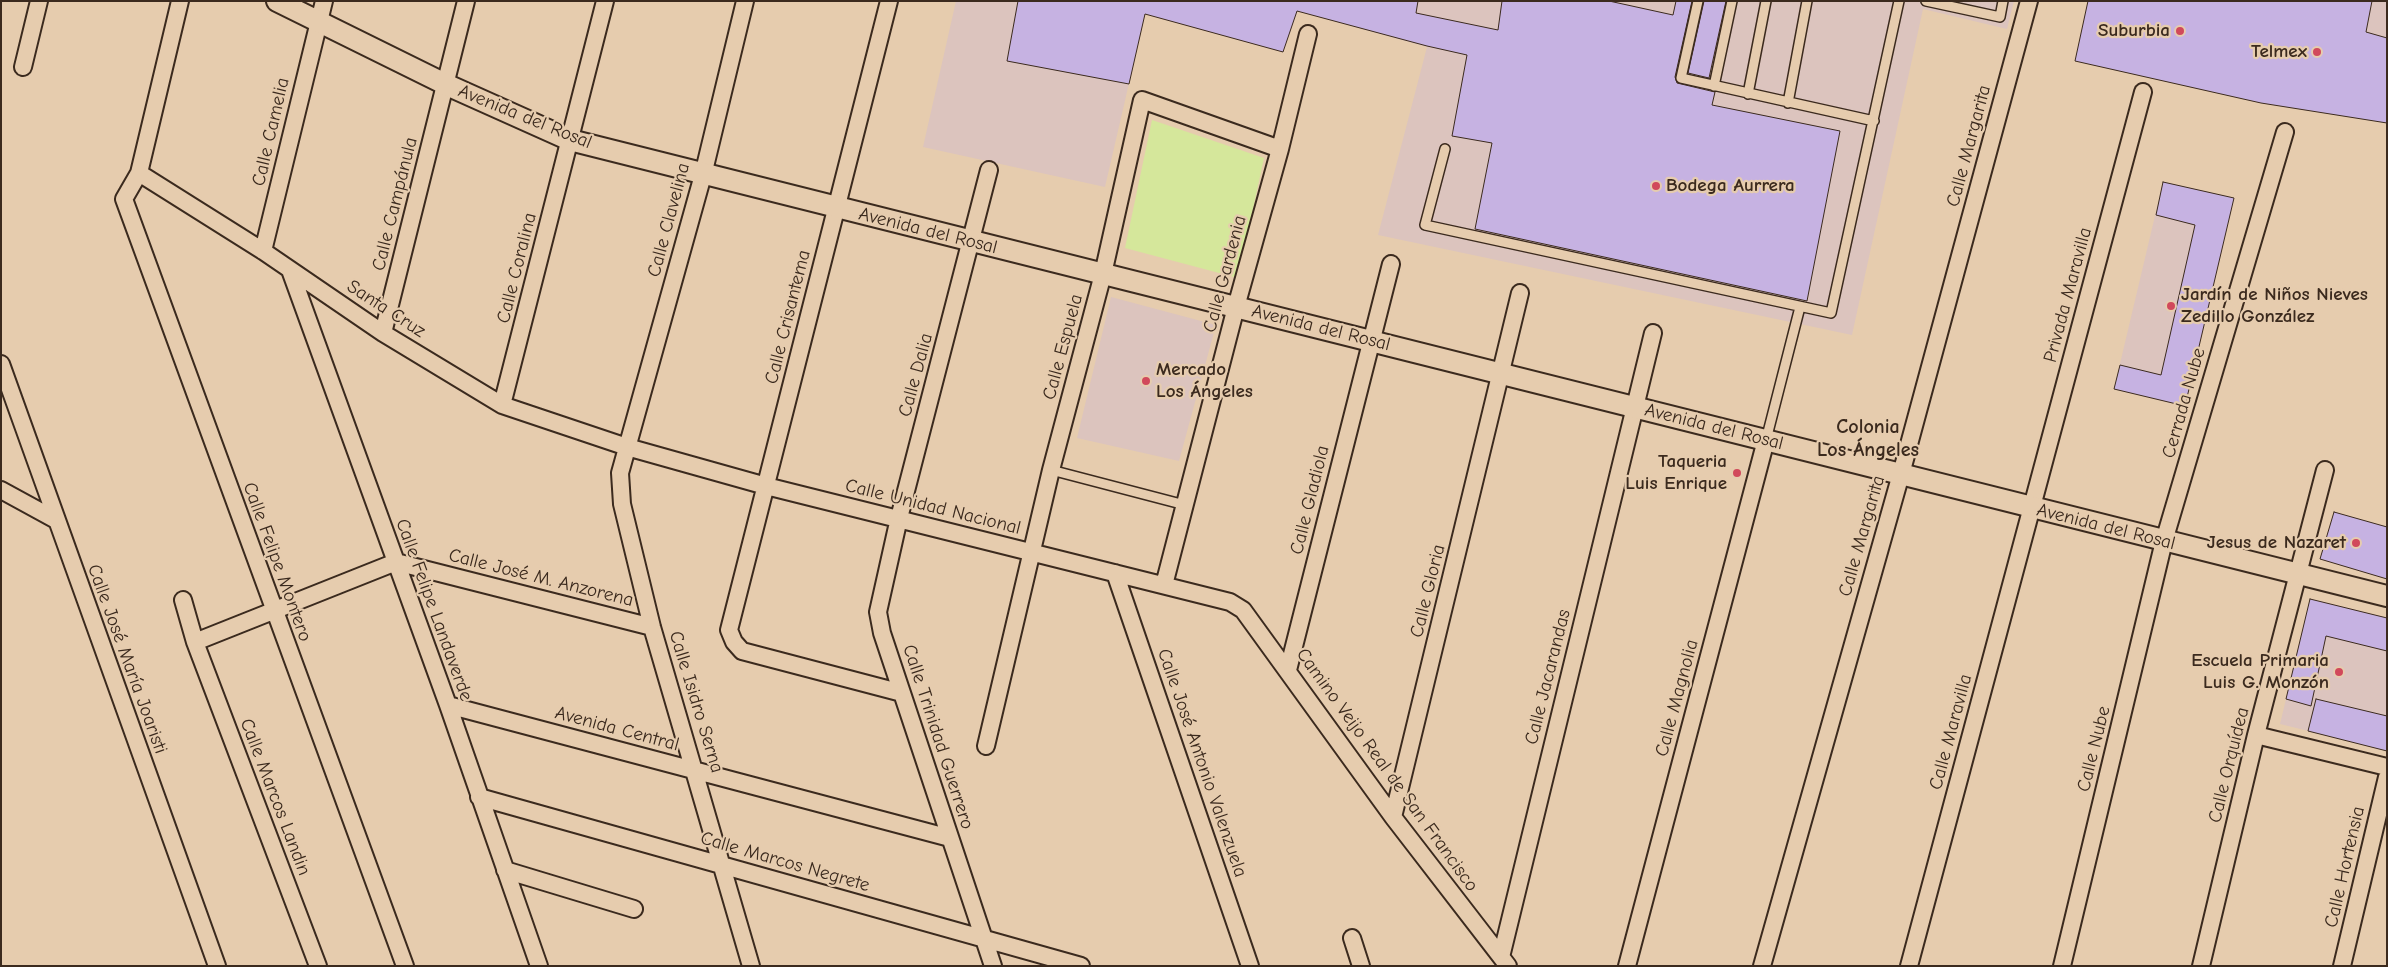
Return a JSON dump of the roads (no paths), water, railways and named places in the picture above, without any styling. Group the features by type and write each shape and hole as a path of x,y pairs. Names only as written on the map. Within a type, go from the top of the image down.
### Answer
{"street":[{"path":"23,67 39,1"},
{"name":"Calle Felipe Montero","path":"180,1 139,173 124,199 405,966"},
{"name":"Avenida del Rosal","path":"277,1 445,84 570,140 702,175 1371,340 2387,596"},
{"name":"Calle Camelia","path":"264,250 324,1"},
{"name":"Calle Campánula","path":"383,333 466,1"},
{"name":"Calle Coralina","path":"502,405 605,1"},
{"name":"Calle Clavelina","path":"627,447 702,175 745,1"},
{"name":"Calle Crisantema","path":"889,1 729,630 734,642 742,651 902,693"},
{"name":"Calle Margarita","path":"1762,966 1901,474 2029,1"},
{"name":"Calle Gardenia","path":"1164,585 1236,307 1280,149 1308,34"},
{"name":"Privada Maravilla","path":"2032,508 2143,92"},
{"name":"Calle Espuela","path":"986,746 1051,470 1103,274 1142,100 1280,149"},
{"name":"Cerrada Nube","path":"2164,541 2285,132"},
{"name":"Calle Dalia","path":"899,518 972,242 989,170"},
{"name":"Santa Cruz","path":"139,173 264,250 290,270 383,333 502,405 627,447"},
{"name":"Calle Gladiola","path":"1288,670 1391,264"},
{"name":"Calle Felipe Landaverde","path":"290,270 448,705 539,966"},
{"name":"Calle Gloria","path":"1393,817 1502,374 1520,293"},
{"name":"Calle Jacarandas","path":"1505,961 1634,407 1653,333"},
{"name":"Calle José María Joaristi","path":"1,364 217,966"},
{"name":"Calle Magnolia","path":"1627,966 1766,440"},
{"name":"Calle Unidad Nacional","path":"627,447 766,486 1230,602"},
{"name":"Calle Isidro Serna","path":"627,447 620,473 622,504 652,627 696,771 751,966"},
{"name":"Calle Orquídea","path":"2201,966 2256,735 2325,470"},
{"path":"1,490 56,520"},
{"name":"Calle Maravilla","path":"1909,966 2032,508"},
{"name":"Calle Trinidad Guerrero","path":"899,518 878,612 902,693 993,966"},
{"name":"Calle Nube","path":"2062,966 2164,541"},
{"path":"195,642 396,562"},
{"name":"Calle José M. Anzorena","path":"396,562 652,627"},
{"name":"Calle José Antonio Valenzuela","path":"1115,573 1250,966"},
{"name":"Calle Marcos Landin","path":"184,600 195,642 318,966"},
{"name":"Camino Veijo Real de San Francisco","path":"1230,602 1243,610 1393,817 1505,961"},
{"name":"Avenida Central","path":"448,705 950,838"},
{"path":"2256,735 2387,766"},
{"name":"Calle Hortensia","path":"2342,966 2387,777"},
{"name":"Calle Marcos Negrete","path":"479,796 1081,966"},
{"path":"505,870 634,909"},
{"path":"1352,938 1361,966"}],"lane":[{"path":"1698,1 1681,78 1874,121"},
{"path":"1714,86 1732,1"},
{"path":"1748,94 1766,1"},
{"path":"1788,103 1807,1"},
{"path":"1445,149 1425,225 1831,313 1899,1"},
{"path":"1926,1 2000,17 2003,1"},
{"path":"1766,440 1800,307"},
{"path":"1051,470 1185,505"}],"place":[{"name":"Suburbia","path":"2180,31"},
{"name":"Telmex","path":"2317,52"},
{"name":"Bodega Aurrera","path":"1656,186"},
{"name":"Jardín de Niños Nieves Zedillo González","path":"2171,306"},
{"name":"Mercado Los Ángeles","path":"1146,381"},
{"name":"Taqueria Luis Enrique","path":"1737,473"},
{"name":"Jesus de Nazaret","path":"2356,543"},
{"name":"Escuela Primaria Luis G. Monzón","path":"2339,672"}],"district":[{"name":"Colonia Los Ángeles","path":"1868,438"}]}
